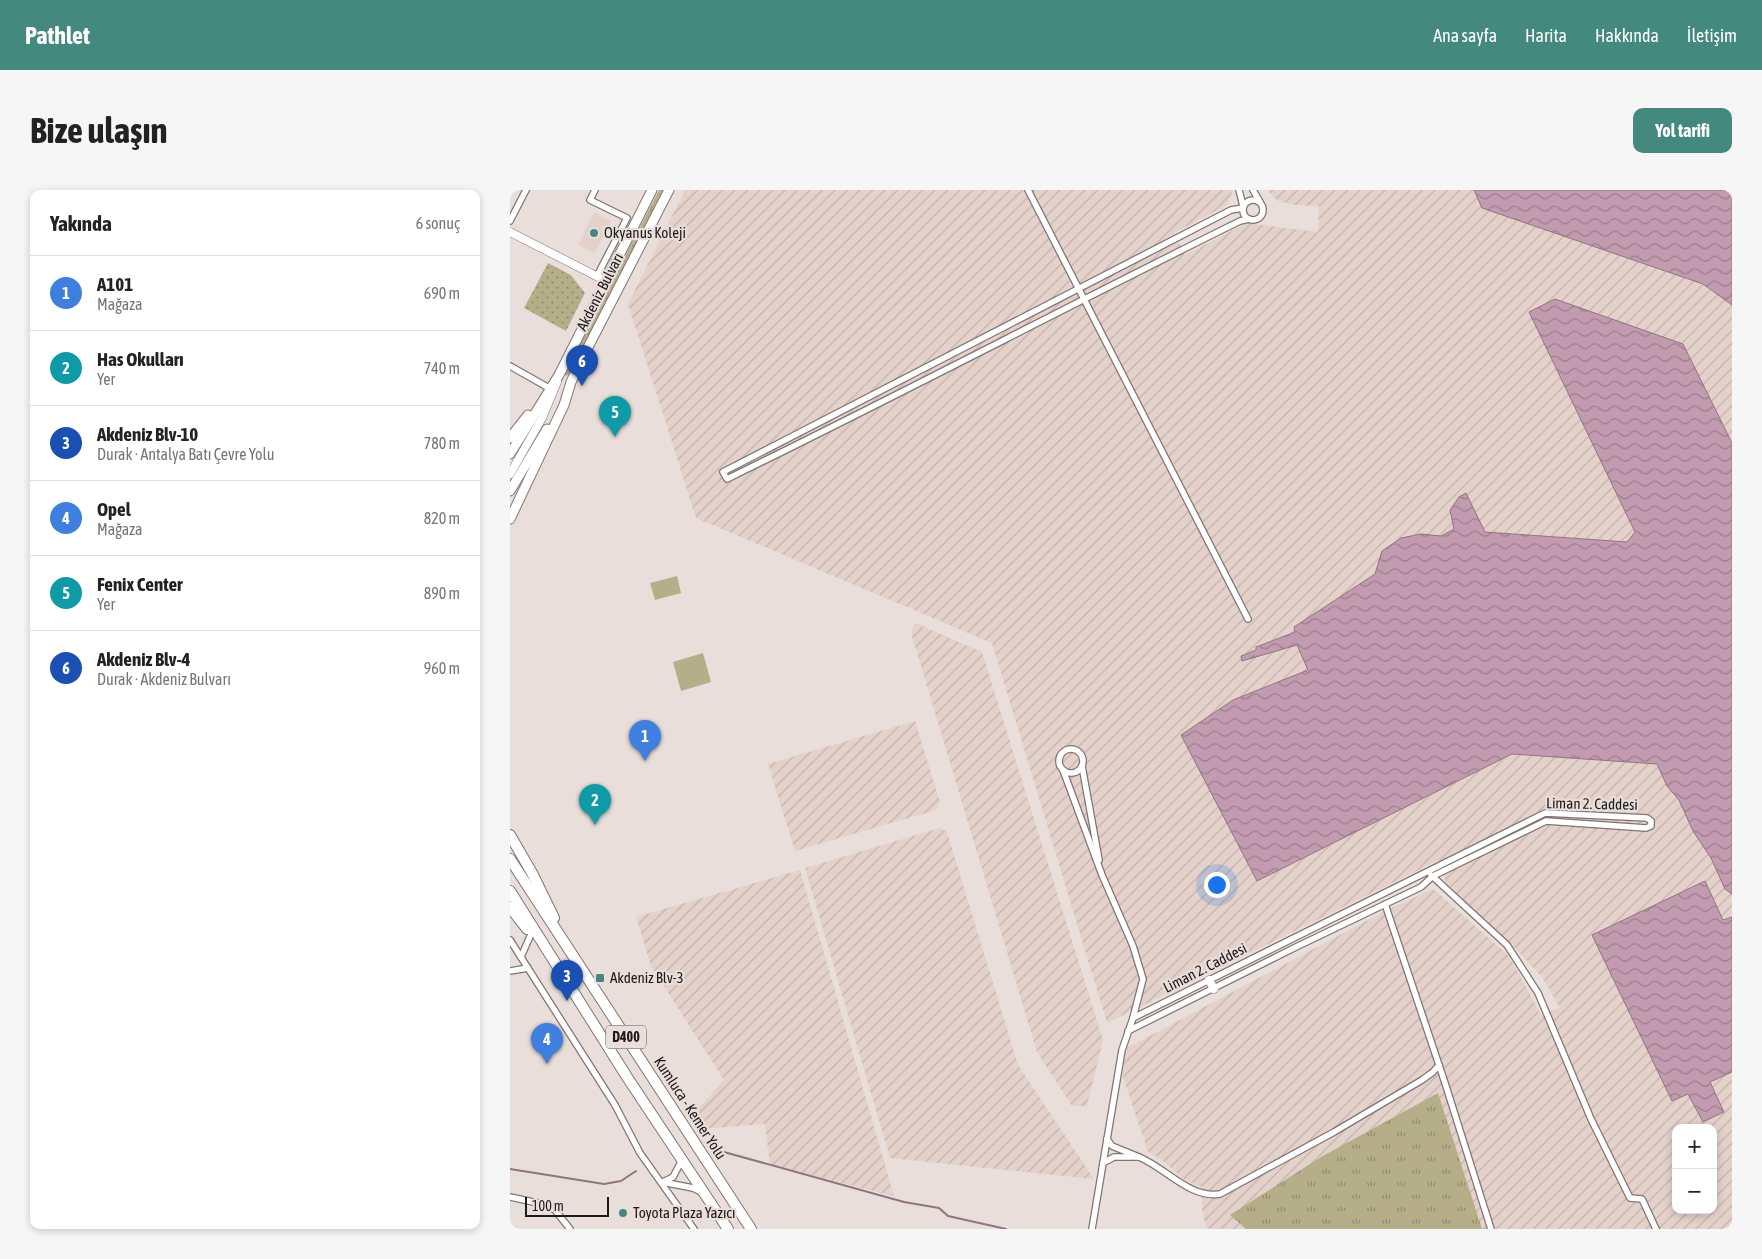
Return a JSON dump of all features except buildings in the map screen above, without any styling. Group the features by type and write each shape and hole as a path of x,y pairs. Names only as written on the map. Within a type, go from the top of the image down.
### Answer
{"highway":[{"name":"Kumluca - Kemer Yolu","path":"511,836 532,873 570,952"},
{"name":"Kumluca - Kemer Yolu","path":"510,859 751,1229"},
{"name":"D400","path":"510,891 627,1077 728,1229"},
{"name":"D400","path":"510,907 559,969"}],"main road":[{"name":"Akdeniz Bulvarı","path":"559,375 652,190"},
{"name":"Akdeniz Bulvarı","path":"510,518 564,405 571,382 669,190"},
{"path":"510,438 559,375"},
{"path":"510,454 559,375"},
{"path":"510,491 571,382"}],"street":[{"path":"510,221 526,190"},
{"path":"595,190 590,200 627,218 597,276"},
{"path":"1028,190 1248,619"},
{"path":"1239,190 1244,215 1249,219"},
{"path":"1253,190 1261,204 1263,211 1260,217 1254,220 1240,221 727,480 723,472 1078,288 1231,210 1243,207 1247,201 1253,199 1261,204"},
{"path":"510,232 606,281"},
{"path":"1144,256 1149,266"},
{"path":"510,366 549,388"},
{"path":"510,474 542,418 559,375"},
{"path":"1092,1226 1122,1050 1143,979 1133,946 1102,875 1060,766 1060,758 1064,752 1071,750 1081,754 1083,762 1082,766 1102,875"},
{"path":"1063,770 1073,773 1082,766"},
{"name":"Liman 2. Caddesi","path":"1128,1031 1421,887 1433,876 1546,821 1646,828 1650,827 1652,822 1647,818 1545,813 1132,1018"},
{"path":"1426,871 1507,944 1538,993 1591,1119 1630,1198 1642,1199 1656,1229"},
{"path":"1373,898 1378,907"},
{"path":"1385,904 1439,1064 1491,1229"},
{"path":"521,957 531,934"},
{"path":"510,940 615,1105 640,1153 694,1229"},
{"path":"510,971 528,968"},
{"path":"1208,980 1214,989"},
{"path":"1107,1139 1112,1146 1151,1162 1189,1188 1202,1194 1220,1194 1334,1132 1422,1080 1433,1072 1439,1064"},
{"path":"1103,1163 1114,1157 1139,1157"},
{"path":"662,1182 673,1177 682,1160"},
{"path":"662,1182 693,1188 703,1193"},
{"path":"510,1197 547,1205 555,1210 570,1229"}],"shaded area":[{"path":"685,190 1233,190 1227,205 1174,233 1185,255 1247,223 1318,232 1319,206 1295,205 1278,201 1267,190 1474,190 1482,208 1703,284 1732,305 1732,443 1683,344 1635,532 1628,542 1485,532 1466,494 1454,529 1441,536 1421,534 1400,538 1382,551 1375,574 1295,627 1296,631 1256,646 1256,650 1242,661 1297,644 1308,670 1233,700 1257,881 1512,754 1657,764 1667,786 1679,800 1693,831 1711,858 1725,889 1732,894 1732,917 1723,920 1705,882 1592,936 1703,1122 1710,1082 1732,1072 1732,1229 1210,1229 1206,1227 1202,1210 1202,1187 1185,1180 1162,1160 1148,1152 1122,1074 1127,1048 1387,910 1433,889 1509,956 1541,1015 1560,1008 1542,977 1518,951 1446,883 1439,860 1107,1023 992,643 696,518 628,304"},
{"name":"Okyanus Koleji","path":"594,212 611,221 595,253 578,245"},
{"path":"915,623 982,652 1103,1040 1087,1106 1072,1106 1037,1052 911,633"},
{"path":"915,721 940,802 936,810 795,851 768,764"},
{"path":"940,828 947,832 1018,1065 1094,1179 890,1158 805,868"},
{"path":"800,870 894,1196 770,1165 765,1124 700,1129 692,1116 724,1080 651,966 636,917"}],"green space":[{"path":"659,190 663,190 569,374 566,376 566,372"},
{"path":"548,263 571,275 585,293 566,331 524,308"},
{"path":"677,576 681,593 655,600 650,583"},
{"path":"703,653 711,682 681,691 673,662"},
{"path":"1438,1093 1482,1229 1246,1229 1230,1215 1321,1157"}],"water":[{"path":"1474,190 1732,190 1732,305 1703,284 1482,208"},
{"path":"1555,299 1683,344 1732,443 1732,894 1725,889 1711,858 1693,831 1679,800 1667,786 1657,764 1512,754 1257,881 1181,735 1233,700 1308,670 1297,645 1242,661 1241,656 1256,650 1256,647 1295,632 1294,627 1375,574 1382,551 1401,538 1421,534 1441,536 1454,529 1450,510 1459,497 1466,493 1485,532 1627,542 1635,532 1529,312"},
{"path":"1705,881 1723,920 1732,917 1732,1072 1710,1082 1724,1112 1703,1122 1688,1094 1672,1101 1592,935"}],"waterway":[{"path":"724,1152 904,1202 939,1208 948,1216 1006,1229"},
{"path":"510,1169 604,1184 621,1181 636,1171"}],"place":[{"name":"Okyanus Koleji","path":"594,233"},
{"name":"Akdeniz Blv-4","path":"582,386"},
{"name":"Fenix Center","path":"615,437"},
{"name":"A101","path":"645,761"},
{"name":"Has Okulları","path":"595,825"},
{"name":"Akdeniz Blv-3","path":"600,978"},
{"name":"Akdeniz Blv-10","path":"567,1001"},
{"name":"Opel","path":"547,1064"},
{"name":"Toyota Plaza Yazıcı","path":"623,1213"}]}
